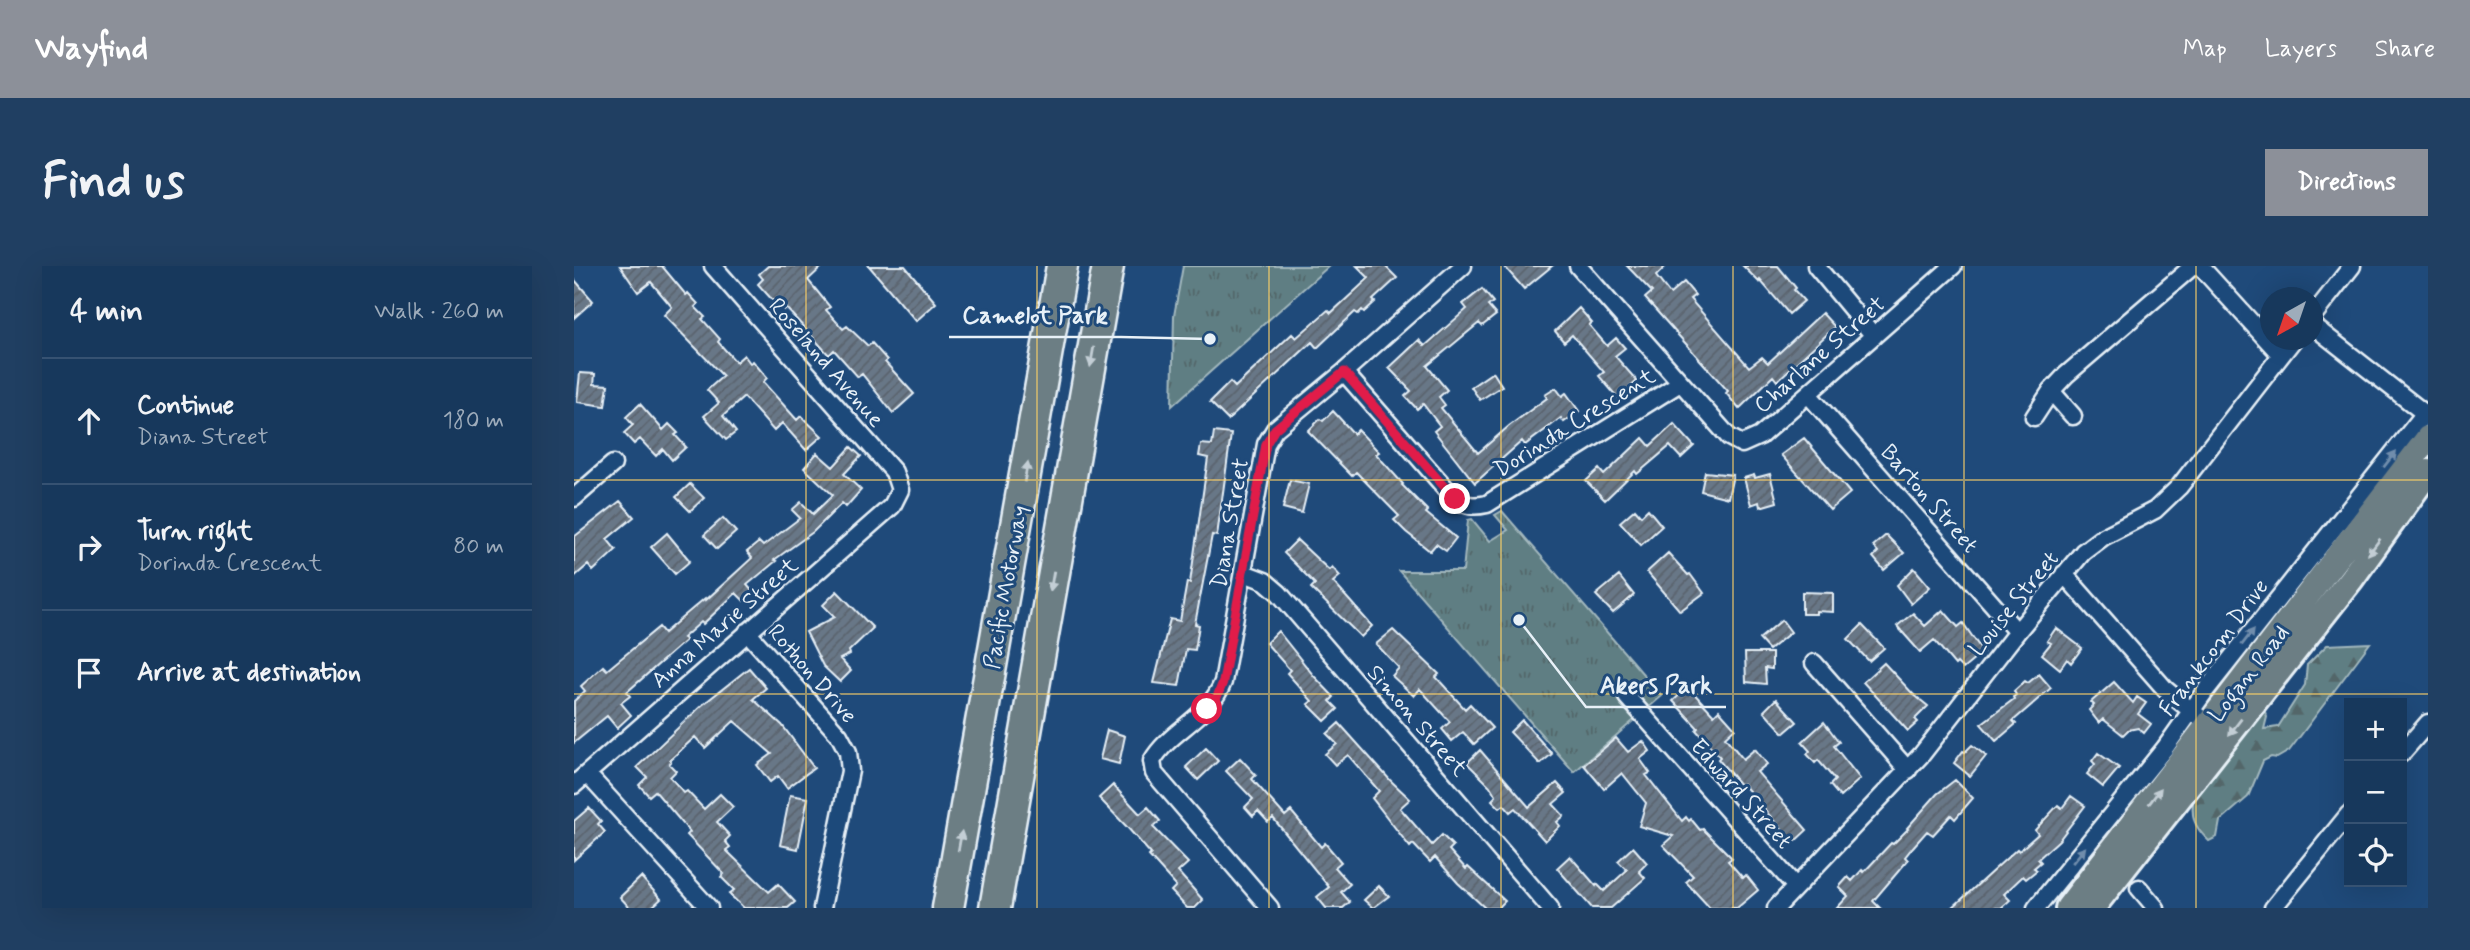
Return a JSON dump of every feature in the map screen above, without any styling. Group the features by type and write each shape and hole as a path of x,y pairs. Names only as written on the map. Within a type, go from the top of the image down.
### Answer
{"highway":[{"name":"Pacific Motorway","path":"948,908 1062,266"},
{"name":"Pacific Motorway","path":"995,908 1108,266"}],"main road":[{"name":"Logan Road","path":"2068,908 2200,717 2428,438"},
{"name":"Logan Road","path":"2092,908 2343,589 2428,472"}],"street":[{"name":"Diana Street","path":"1270,908 1154,773 1152,761 1158,751 1207,709 1217,697 1223,682 1266,444 1275,429 1344,372 1463,266"},
{"path":"1578,266 1680,383"},
{"path":"1816,266 1874,336"},
{"name":"Charlane Street","path":"1680,383 1729,437 1742,444 1760,436 1954,266"},
{"path":"2034,418 2051,391 2066,375 2193,266"},
{"path":"2200,266 2280,354"},
{"path":"2323,303 2352,266"},
{"name":"Roseland Avenue","path":"723,269 894,472 900,490"},
{"path":"2323,334 2426,414"},
{"name":"Louise Street","path":"1776,908 1908,770 2083,552 2103,537 2155,510 2179,487 2284,350"},
{"name":"Dorinda Crescent","path":"1344,372 1455,499 1465,505 1477,506 1487,504 1680,383"},
{"path":"2051,391 2073,416"},
{"name":"Barton Street","path":"1808,394 2017,632"},
{"name":"Frankcom Drive","path":"2036,908 2157,758 2200,717 2426,414"},
{"path":"574,498 613,464"},
{"name":"Anna Marie Street","path":"574,785 892,506 900,490"},
{"name":"Simon Street","path":"1244,573 1265,581 1279,593 1550,908"},
{"path":"2064,574 2166,690 2200,717"},
{"name":"Rothon Drive","path":"747,632 839,735 848,752 850,771 821,908"},
{"path":"1814,663 1908,770"},
{"name":"Edward Street","path":"1627,697 1796,887"},
{"path":"2407,747 2428,723"},
{"path":"587,774 709,908"},
{"path":"2273,908 2344,820"},
{"path":"2139,888 2157,908"}],"green space":[{"path":"1183,266 1329,266 1172,406 1174,316"},
{"path":"1502,511 1662,696 1574,772 1399,571 1463,571 1468,520 1472,519 1490,541 1508,530 1495,515"},
{"path":"2370,643 2289,751 2277,758 2271,757 2263,761 2248,797 2220,821 2217,837 2209,841 2194,821 2194,796 2263,707 2267,717 2264,729 2278,727 2305,685 2307,665 2327,645"}],"building":[{"path":"620,266 662,266 686,295 688,293 698,304 695,307 705,317 702,319 736,362 744,355 750,363 753,361 767,378 763,382 797,420 801,416 822,436 806,450 782,423 774,431 744,397 723,416 736,432 726,440 704,416 719,403 707,390 723,376 664,315 672,307 651,282 638,292"},
{"path":"768,266 823,266 808,280 830,307 826,310 843,329 847,326 868,346 872,343 914,394 893,413 862,374 858,377 834,350 829,355 786,308 784,310 777,301 775,303 758,284 763,279 759,274"},
{"path":"869,266 905,266 936,303 916,321"},
{"path":"1357,266 1385,266 1397,278 1364,312 1355,312 1317,348 1312,342 1228,420 1210,402 1230,382 1235,387 1292,334 1296,338 1328,310 1331,313 1369,278"},
{"path":"1504,266 1552,266 1524,289"},
{"path":"1627,266 1666,266 1656,276 1670,294 1684,282 1695,295 1690,299 1749,367 1762,357 1768,363 1822,313 1835,327 1777,381 1773,376 1739,409 1726,393 1728,391 1645,298 1652,292"},
{"path":"1743,266 1778,266 1804,301 1789,314 1760,280 1759,282"},
{"path":"574,279 593,301 574,318"},
{"path":"1482,289 1493,302 1488,306 1496,315 1482,326 1479,323 1427,366 1447,390 1439,397 1445,405 1441,408 1478,453 1556,388 1562,396 1566,393 1579,411 1564,422 1561,418 1525,445 1522,441 1475,483 1434,431 1440,426 1423,404 1417,409 1405,396 1411,391 1389,368 1419,340 1425,346 1467,309 1463,304"},
{"path":"1579,308 1607,346 1616,338 1625,348 1615,356 1637,381 1618,398 1599,376 1604,372 1572,335 1564,342 1555,331"},
{"path":"1493,372 1502,386 1480,400 1471,387"},
{"path":"580,373 595,374 594,384 608,385 605,406 577,402"},
{"path":"640,404 663,430 669,424 686,447 672,460 663,449 656,456 640,439 634,444 624,433 633,425 626,417"},
{"path":"1333,411 1354,434 1358,430 1379,452 1376,454 1402,485 1428,511 1426,513 1456,538 1446,551 1436,544 1430,551 1406,532 1394,520 1399,516 1356,472 1352,476 1308,431"},
{"path":"1674,424 1694,446 1681,458 1670,446 1637,474 1635,471 1605,500 1586,481 1599,469 1604,475 1643,438 1650,446"},
{"path":"1214,432 1231,434 1217,536 1212,535 1195,624 1199,625 1195,650 1186,649 1179,686 1154,683 1170,619 1180,621 1187,582 1190,583 1208,458 1199,456 1201,444 1212,445"},
{"path":"1804,438 1850,493 1830,510 1781,455"},
{"path":"851,447 861,456 844,474 861,490 846,507 842,503 813,532 774,560 776,561 747,585 754,593 744,601 736,593 703,624 701,622 683,638 686,640 627,692 630,696 621,703 631,715 617,728 607,716 574,743 574,701 585,691 581,686 603,666 607,670 659,627 664,633 705,598 706,600 752,558 747,552 759,542 763,546 800,518 792,510 801,502 813,514 833,495 804,468 817,453 833,467"},
{"path":"1705,472 1733,475 1728,498 1701,491"},
{"path":"1770,474 1777,502 1760,507 1759,502 1751,505 1744,478"},
{"path":"1290,480 1309,484 1302,513 1283,508"},
{"path":"690,484 704,498 690,511 676,497"},
{"path":"620,501 634,517 607,539 616,550 593,571 588,565 574,577 574,537"},
{"path":"1635,509 1641,516 1648,509 1662,526 1641,545 1620,522"},
{"path":"723,518 736,532 717,549 704,535"},
{"path":"667,533 690,561 675,574 651,547"},
{"path":"1886,535 1904,553 1884,570 1873,557 1878,552 1873,546"},
{"path":"1297,540 1329,570 1332,567 1340,576 1333,582 1372,626 1361,637 1311,588 1315,584 1284,553"},
{"path":"1668,553 1688,575 1690,574 1704,593 1680,611 1647,572"},
{"path":"1914,568 1930,587 1911,604 1897,585"},
{"path":"1619,576 1634,595 1613,613 1596,595"},
{"path":"837,591 873,628 849,651 850,654 840,659 851,671 840,682 823,666 806,632 835,617 823,605"},
{"path":"1802,592 1833,593 1833,612 1802,614"},
{"path":"1943,610 1958,627 1963,623 1983,652 1963,669 1957,663 1955,665 1934,640 1920,652 1897,626 1913,613 1925,626"},
{"path":"1782,620 1791,632 1769,650 1759,639"},
{"path":"1862,625 1884,648 1869,661 1848,639"},
{"path":"2056,628 2082,648 2071,663 2067,659 2060,669 2042,654 2051,643 2047,641"},
{"path":"1393,630 1439,674 1436,677 1465,709 1470,704 1492,728 1474,744 1463,732 1452,741 1442,729 1450,722 1420,689 1414,696 1392,676 1399,668 1376,644"},
{"path":"1278,631 1334,697 1330,701 1338,709 1325,721 1308,704 1312,701 1287,673 1290,670 1266,643"},
{"path":"1745,653 1772,653 1772,669 1765,668 1766,684 1746,682"},
{"path":"1884,663 1928,706 1915,719 1918,722 1908,731 1863,682"},
{"path":"749,668 766,688 753,699 782,725 814,768 787,788 778,776 770,782 757,765 772,754 734,721 705,748 695,737 670,760 669,764 676,771 670,777 704,809 720,794 733,807 717,822 730,836 725,841 730,847 726,850 769,892 778,884 795,902 788,908 744,908 729,894 734,890 721,877 724,874 687,835 690,832 655,791 649,796 639,785 647,777 637,767 701,706"},
{"path":"2039,674 2051,688 2013,721 2016,724 1996,741 1981,724 2014,699 2014,691 2025,681 2028,683"},
{"path":"2114,682 2133,703 2137,697 2146,703 2138,714 2151,724 2144,733 2138,728 2128,730 2123,735 2103,719 2099,723 2089,710 2094,705 2091,702"},
{"path":"1688,687 1714,715 1719,710 1735,728 1725,737 1743,759 1755,749 1767,764 1757,772 1807,830 1793,843 1718,759 1720,757 1696,730 1698,728 1673,701"},
{"path":"1776,699 1797,722 1784,733 1764,711"},
{"path":"1522,720 1552,754 1540,764 1510,732"},
{"path":"1824,722 1839,742 1834,746 1860,779 1840,797 1830,785 1835,780 1818,760 1815,763 1807,754 1810,751 1802,742"},
{"path":"1339,723 1410,799 1400,808 1432,845 1442,835 1453,846 1449,850 1466,869 1468,867 1505,901 1498,908 1485,908 1435,857 1430,862 1413,844 1410,847 1372,798 1379,791 1348,755 1335,765 1325,754 1337,744 1327,734"},
{"path":"1107,730 1125,736 1119,764 1100,759"},
{"path":"1616,738 1628,752 1643,741 1650,751 1640,759 1650,773 1646,775 1682,821 1686,817 1700,830 1703,829 1732,858 1728,861 1743,878 1746,875 1758,890 1737,908 1710,908 1686,882 1693,876 1663,845 1673,836 1639,826 1646,803 1622,773 1604,789 1584,765"},
{"path":"1972,745 1986,756 1970,776 1954,763 1963,751"},
{"path":"1206,748 1218,761 1198,780 1186,767"},
{"path":"1480,750 1529,807 1557,783 1566,793 1553,804 1564,816 1557,822 1560,826 1545,841 1515,808 1510,812 1504,805 1500,808 1492,800 1496,796 1490,786 1467,763"},
{"path":"2098,753 2119,768 2103,787 2087,774 2095,764 2092,761"},
{"path":"1240,758 1256,775 1252,779 1285,816 1291,811 1321,847 1325,843 1341,862 1335,867 1350,884 1341,892 1350,902 1343,908 1326,908 1317,897 1329,887 1273,818 1268,822 1258,811 1253,816 1245,807 1253,799 1226,771"},
{"path":"1955,780 1973,798 1955,819 1951,815 1933,835 1927,831 1913,847 1905,857 1908,860 1873,901 1880,908 1837,908 1848,896 1839,887 1848,877 1852,881 1862,870 1864,872 1908,829 1937,794"},
{"path":"1113,785 1140,814 1148,807 1160,821 1153,827 1188,863 1178,872 1203,900 1195,908 1187,908 1171,891 1176,886 1149,856 1151,854 1099,798"},
{"path":"790,795 808,798 798,849 780,845"},
{"path":"2071,796 2085,806 2059,840 2038,859 2041,862 2034,868 2037,870 2026,879 2023,876 2004,894 2010,900 2001,908 1952,908 2017,849 2019,851 2038,834 2035,830 2058,805 2062,808"},
{"path":"589,808 601,821 598,824 605,832 574,860 574,821"},
{"path":"1633,847 1647,863 1639,871 1645,878 1611,908 1592,908 1557,868 1570,856 1596,886 1597,884 1604,891 1627,870 1618,861"},
{"path":"641,877 661,899 651,908 630,908 620,897"},
{"path":"1379,886 1389,896 1373,908 1364,900"}],"place":[{"name":"Camelot Park","path":"1210,339"},
{"name":"Akers Park","path":"1519,620"}],"route":[{"path":"1207,709 1217,697 1223,682 1266,444 1275,429 1344,372 1455,499"}]}
